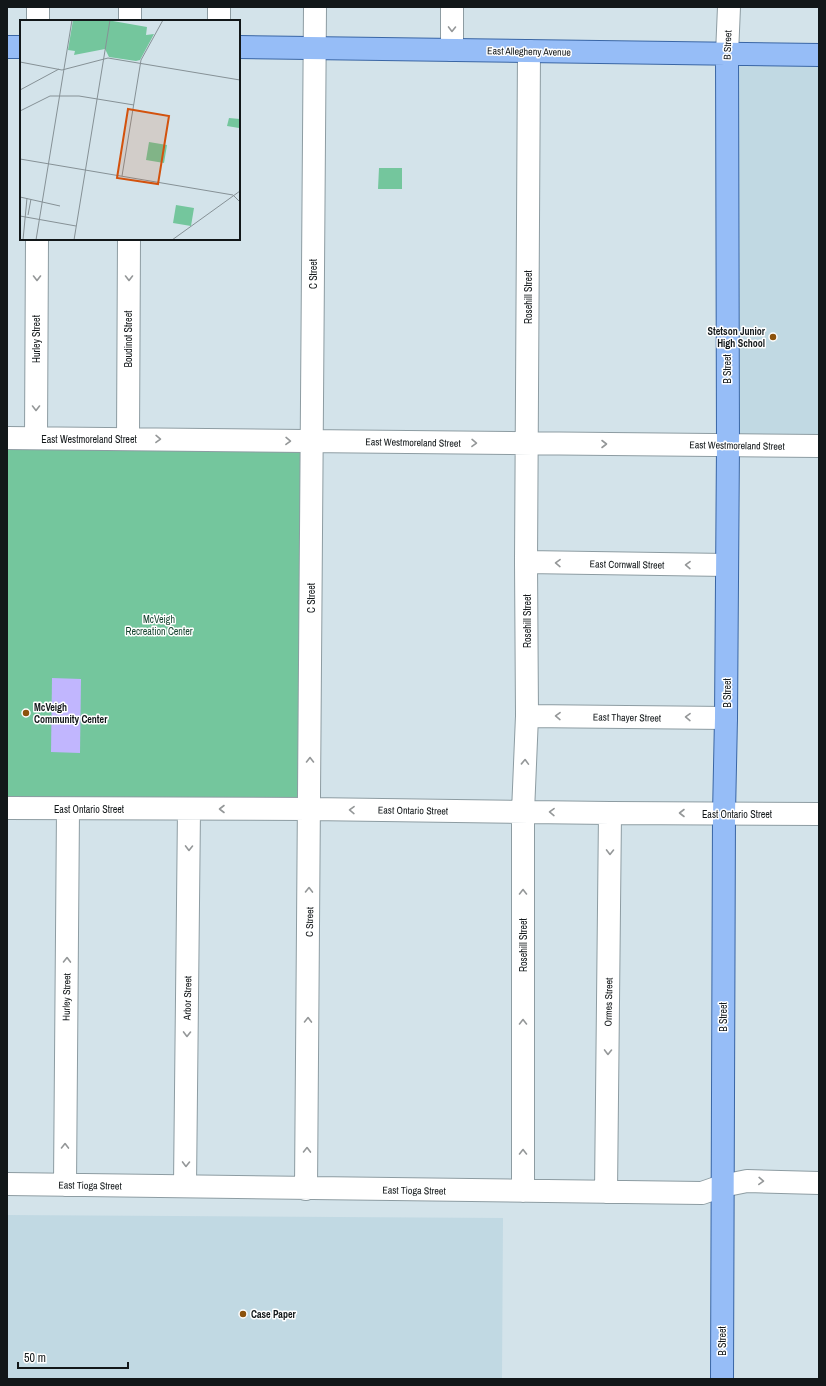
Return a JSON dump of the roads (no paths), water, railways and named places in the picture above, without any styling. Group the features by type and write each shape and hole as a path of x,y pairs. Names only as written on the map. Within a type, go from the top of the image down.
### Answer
{"main road":[{"path":"7,47 20,47"},
{"name":"East Allegheny Avenue","path":"240,47 819,55"},
{"name":"B Street","path":"722,1379 724,814 728,444 727,54"}],"street":[{"path":"38,7 38,20"},
{"path":"130,7 130,20"},
{"path":"219,7 219,20"},
{"name":"C Street","path":"306,1188 315,7"},
{"path":"452,7 452,50"},
{"name":"B Street","path":"727,54 728,7"},
{"name":"Rosehill Street","path":"523,1191 523,812 527,716 526,562 529,51"},
{"name":"Hurley Street","path":"36,438 37,240"},
{"name":"Boudinot Street","path":"128,439 129,240"},
{"name":"East Westmoreland Street","path":"7,438 819,446"},
{"name":"East Cornwall Street","path":"526,562 727,565"},
{"name":"East Thayer Street","path":"527,716 726,718"},
{"name":"East Ontario Street","path":"7,808 310,809 819,814"},
{"name":"Hurley Street","path":"64,1185 68,809"},
{"name":"Arbor Street","path":"186,1186 189,809"},
{"name":"Ormes Street","path":"606,1192 610,813"},
{"name":"East Tioga Street","path":"7,1184 702,1193 722,1186 747,1181 819,1183"}],"place":[{"name":"Stetson Junior High School","path":"773,337"},
{"name":"McVeigh Community Center","path":"26,713"},
{"name":"Case Paper","path":"243,1314"}],"park label":[{"name":"McVeigh Recreation Center","path":"159,624"}]}
